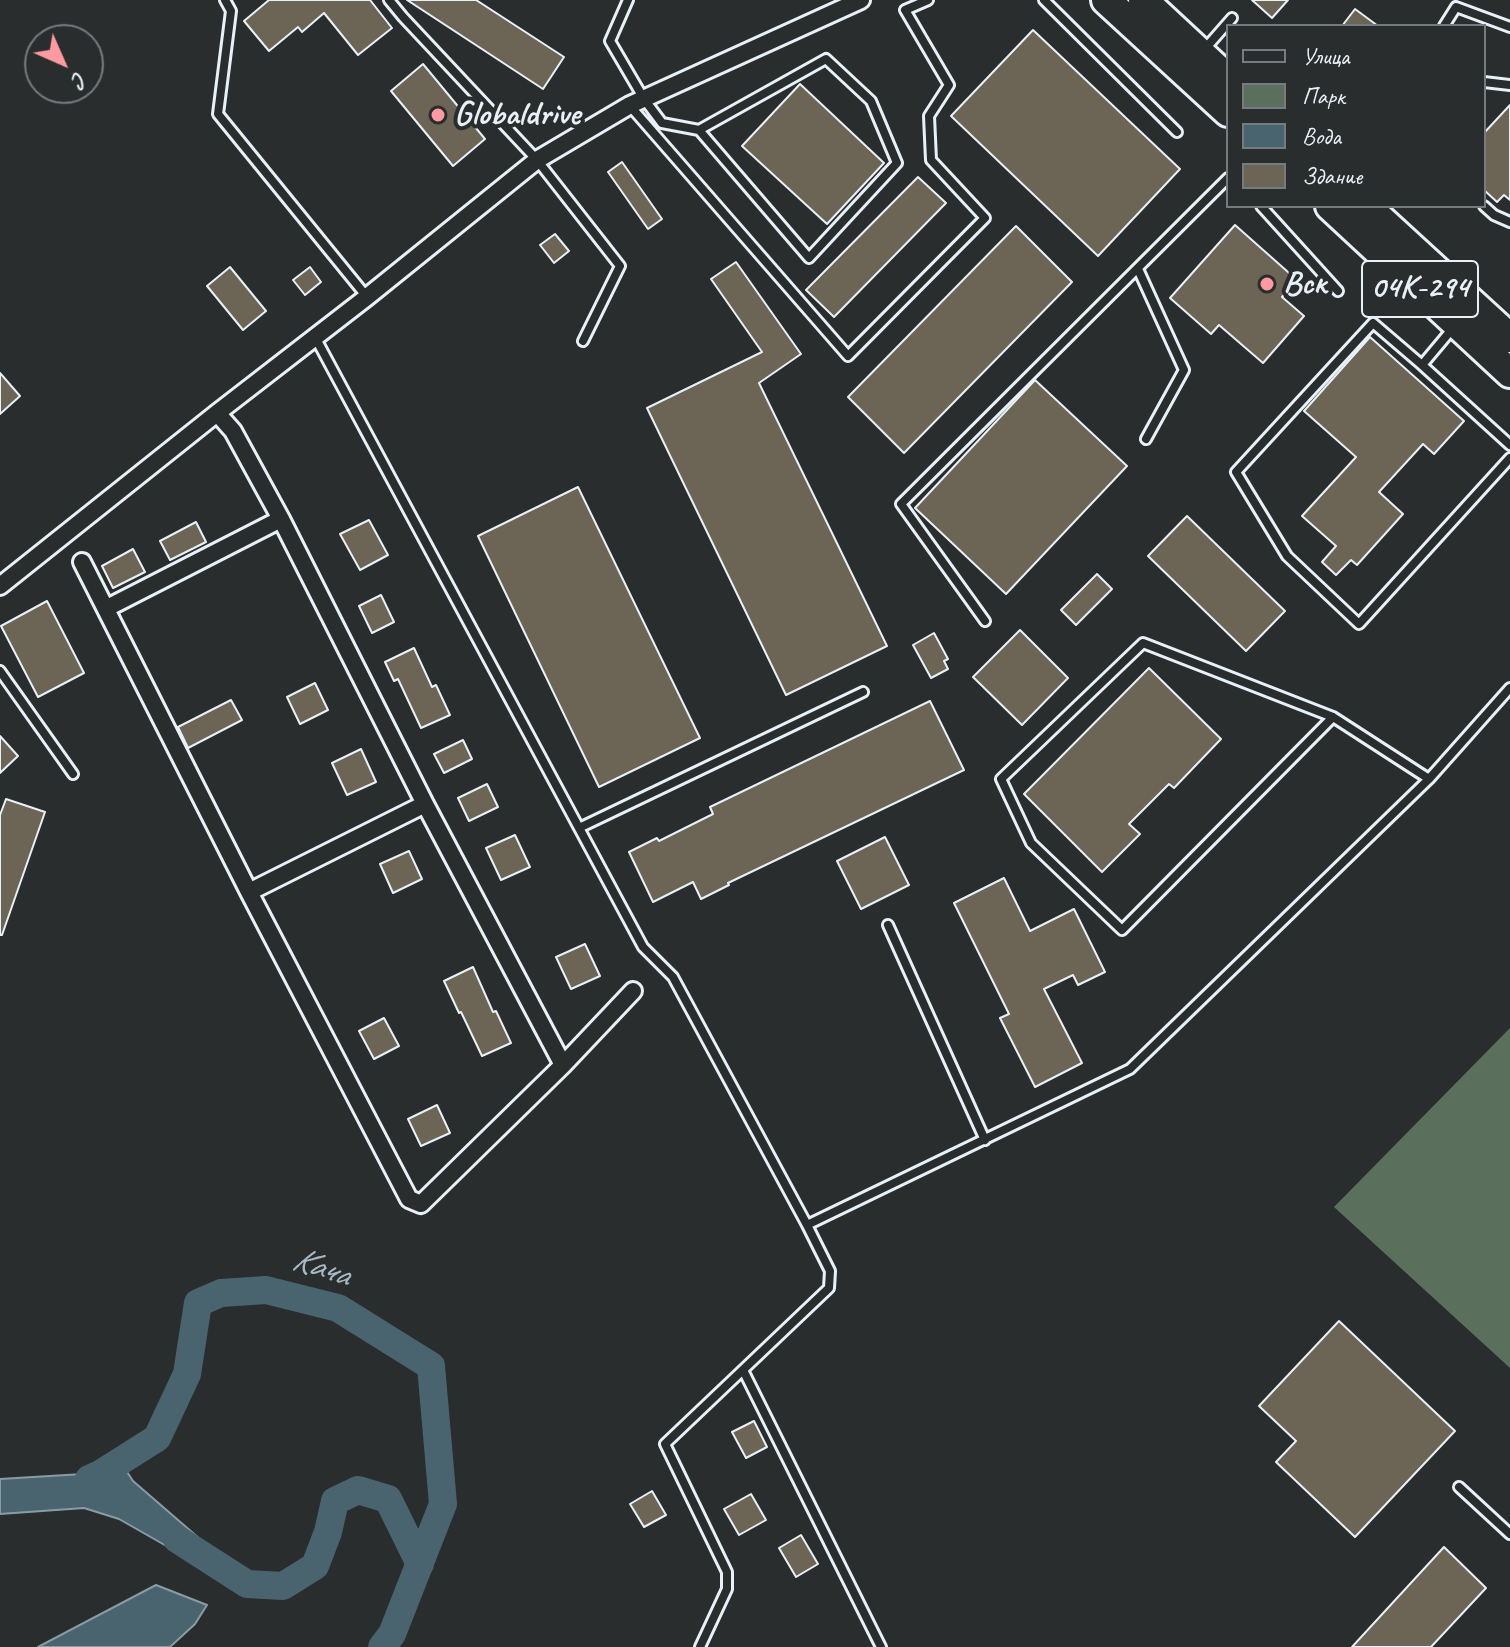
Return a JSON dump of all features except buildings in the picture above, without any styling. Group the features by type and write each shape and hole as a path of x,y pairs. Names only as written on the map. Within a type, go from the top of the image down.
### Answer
{"highway":[{"path":"1106,0 1226,110"},
{"path":"1143,0 1226,77"},
{"name":"04К-294","path":"1332,208 1510,373"},
{"name":"04К-294","path":"1368,208 1510,338"}],"street":[{"path":"0,586 537,160 637,102 861,0"},
{"path":"217,413 233,431 281,519 425,804 563,1065"},
{"path":"107,608 281,519"},
{"path":"82,562 409,1199 421,1204 563,1065 633,991"},
{"path":"249,892 425,804"}],"lane":[{"path":"225,0 231,11 218,114 367,297"},
{"path":"389,0 537,160 620,266 583,341"},
{"path":"628,0 610,41 637,102 848,356 985,218 931,160 929,116 949,85 905,10 928,0"},
{"path":"1044,0 1177,132"},
{"path":"1445,24 1458,4 1510,27"},
{"path":"1227,24 1232,18"},
{"path":"1201,54 1226,25"},
{"path":"637,102 662,123 699,130 809,258 897,163 871,101 826,59 699,130"},
{"path":"1486,82 1510,85"},
{"path":"985,621 901,504 1226,180"},
{"path":"1263,208 1338,291"},
{"path":"1486,208 1510,222"},
{"path":"1138,269 1184,370 1146,439"},
{"path":"1510,445 1373,323 1236,472 1287,556 1359,624 1510,458"},
{"path":"1422,365 1456,323"},
{"path":"315,337 643,947 673,977 830,1271 829,1288 665,1444 727,1572 727,1589 700,1647"},
{"path":"1333,717 1122,930 1031,843 1001,779 1143,643 1333,717 1429,779"},
{"path":"0,671 73,774"},
{"path":"807,1225 1130,1069 1429,779 1510,688"},
{"path":"579,828 863,692"},
{"path":"888,925 985,1140"},
{"path":"743,1370 881,1647"},
{"path":"1459,1487 1510,1534"}],"green space":[{"path":"1510,1028 1510,1368 1334,1207"}],"water":[{"path":"116,1455 133,1481 215,1552 205,1568 119,1519 84,1508 0,1514 0,1479 83,1474"},
{"path":"156,1585 207,1605 195,1624 170,1647 38,1647"}],"waterway":[{"name":"Кача","path":"89,1479 157,1438 187,1374 198,1303 221,1293 266,1290 338,1308 431,1366 443,1504 392,1634 382,1647"},
{"name":"Кача","path":"177,1539 247,1584 283,1586 315,1566 328,1532 335,1501 358,1490 388,1499 420,1564"}],"place":[{"name":"Globaldrive","path":"438,115"},
{"name":"Вск","path":"1267,284"}]}
